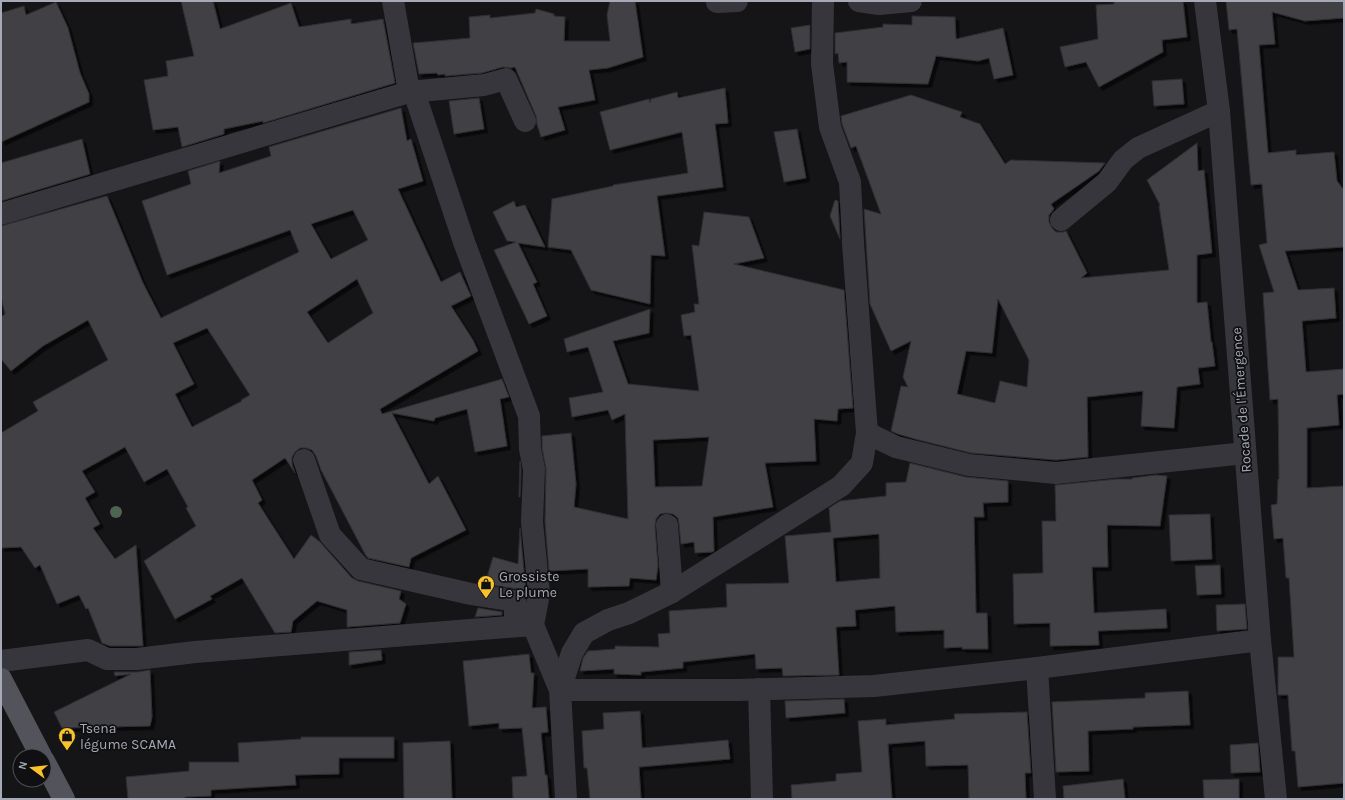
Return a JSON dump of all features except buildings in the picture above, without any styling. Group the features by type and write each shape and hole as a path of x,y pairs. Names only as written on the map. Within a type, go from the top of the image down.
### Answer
{"main road":[{"path":"1,679 37,748"},
{"path":"52,782 58,797"}],"street":[{"path":"393,1 411,92 464,242 529,416 530,449 534,469 532,522 539,594 524,625"},
{"path":"566,799 560,690 572,653 584,633 608,620 630,612 672,592 841,486 862,463 867,433 850,182 830,127 822,64 822,1"},
{"path":"873,2 911,1"},
{"name":"Rocade de l'Émergence","path":"1205,1 1219,111 1260,640 1276,799"},
{"path":"1,214 411,92 484,85 506,79 525,121"},
{"path":"1061,220 1107,182 1123,160 1138,148 1219,111"},
{"path":"867,433 896,447 969,465 1056,473 1245,453"},
{"path":"304,460 330,535 361,570 471,594 515,601 524,625 560,690"},
{"path":"667,525 672,592"},
{"path":"1,661 88,650 107,659 137,659 202,651 524,625"},
{"path":"560,690 759,689 874,686 1038,668 1260,640"},
{"path":"1038,668 1045,799"},
{"path":"759,689 762,799"}],"place":[{"name":"Grossiste Le plume","path":"486,599"},
{"name":"Tsena légume SCAMA","path":"67,751"}]}
